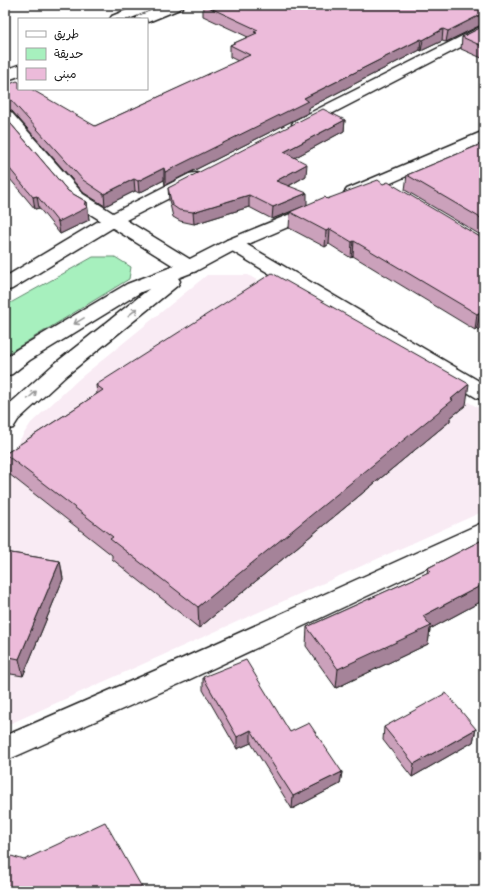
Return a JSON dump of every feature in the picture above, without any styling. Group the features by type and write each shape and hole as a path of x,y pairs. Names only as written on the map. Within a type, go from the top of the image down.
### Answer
{"street":[{"path":"119,18 151,5"},
{"path":"145,18 177,5"},
{"path":"288,130 484,29"},
{"path":"5,65 18,59"},
{"path":"5,76 18,70"},
{"path":"5,115 77,198 190,267"},
{"path":"5,369 23,355 134,288 190,267 233,244 484,136"},
{"path":"5,285 113,220 211,169"},
{"path":"376,182 396,194"},
{"path":"233,244 484,393"},
{"path":"7,417 60,370 190,267"},
{"path":"5,749 177,674 484,531"}],"shaded area":[{"path":"207,275 248,275 484,411 484,511 5,726 5,464 31,423 79,379"}],"green space":[{"path":"93,257 115,257 131,267 129,279 5,355 5,306"}],"building":[{"path":"204,5 484,5 484,13 448,31 443,29 423,40 421,39 304,98 308,101 165,172 164,168 138,181 134,179 104,194 83,180 10,99 5,98 5,86 17,81 18,90 33,90 95,126 250,55 230,45 257,33 254,32 258,30"},
{"path":"484,26 484,47 462,37"},
{"path":"323,109 345,120 284,152 307,164 276,181 307,193 273,207 249,195 193,212 179,210 172,205 168,188"},
{"path":"5,117 68,191 87,202 84,204 88,207 58,222 37,196 33,197 5,163"},
{"path":"484,143 484,220 407,175"},
{"path":"378,180 383,184 388,182 484,238 484,315 480,312 477,314 354,241 352,242 330,229 326,231 290,212 325,197 327,199"},
{"path":"272,273 469,384 451,399 453,400 198,607 110,539 113,537 5,454 103,390 96,385"},
{"path":"484,539 484,584 423,616 431,626 338,669 307,627 431,571 428,568"},
{"path":"5,552 60,561 19,659 5,656"},
{"path":"246,660 290,732 309,723 342,772 293,796 251,730 237,737 203,677"},
{"path":"446,693 476,729 414,764 384,727"},
{"path":"105,822 144,891 5,891 5,854 24,860"}]}
